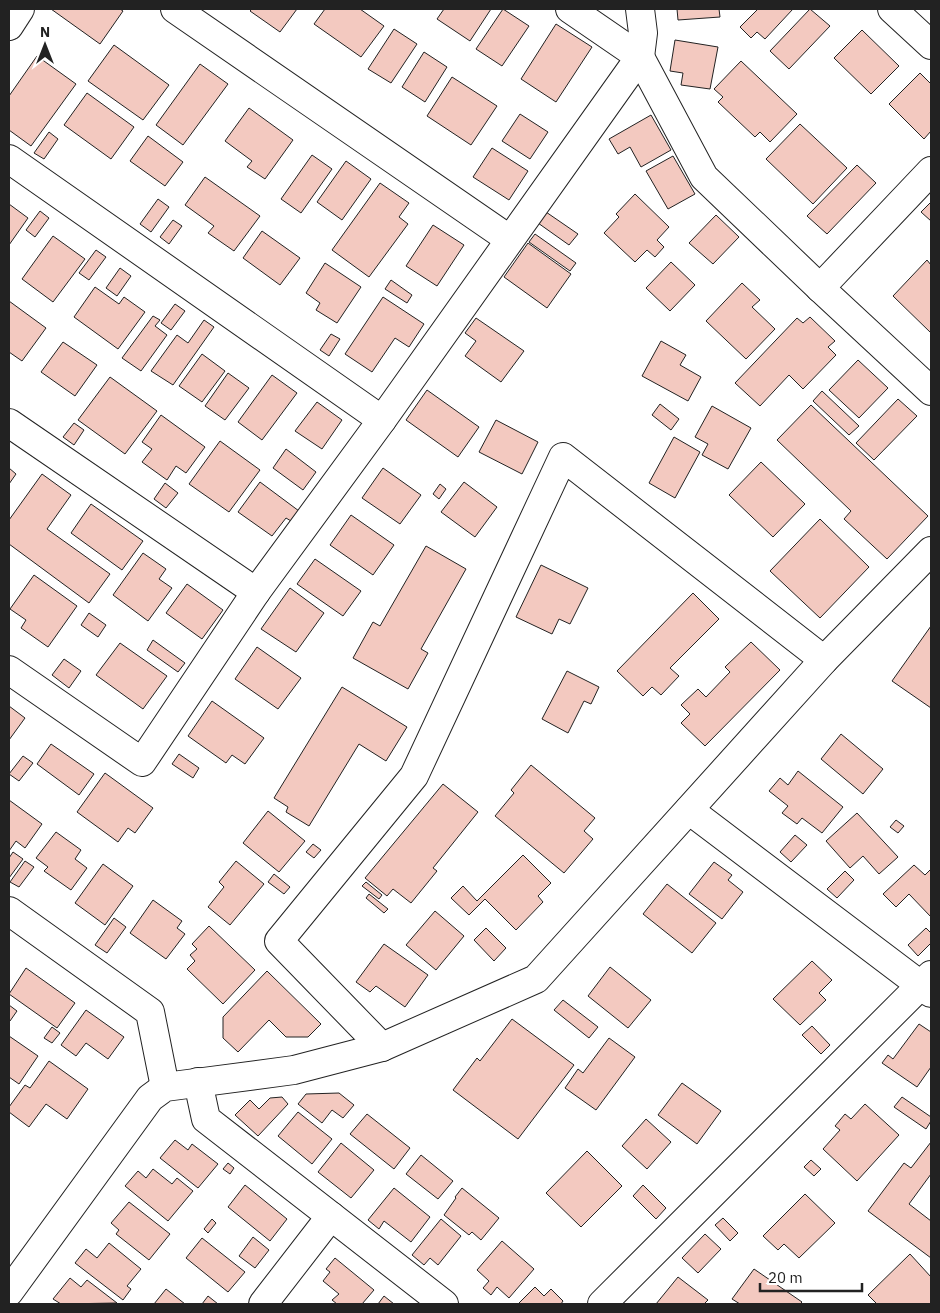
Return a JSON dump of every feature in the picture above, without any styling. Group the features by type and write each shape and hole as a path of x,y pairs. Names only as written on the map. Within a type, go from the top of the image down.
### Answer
{"street":[{"path":"9,26 20,9"},
{"path":"175,9 509,240"},
{"path":"570,9 640,57 704,177 931,391"},
{"path":"9,670 142,762 256,592 382,420 640,57 643,33 640,9"},
{"path":"892,9 931,45"},
{"path":"9,159 382,420"},
{"path":"820,288 931,171"},
{"path":"9,423 256,592"},
{"path":"382,1047 279,941 414,776 564,457 824,660"},
{"path":"9,1292 150,1098 165,1087 294,1070 382,1047 536,979 824,660 931,551"},
{"path":"602,1304 928,984 689,810"},
{"path":"13,924 150,1012 165,1087"},
{"path":"198,1082 206,1119 444,1304"},
{"path":"263,1304 331,1216"}],"building":[{"path":"51,9 120,9 123,11 100,44"},
{"path":"252,9 297,9 280,32 250,11"},
{"path":"325,9 360,9 384,26 361,57 314,24"},
{"path":"444,9 491,9 470,41 437,19"},
{"path":"503,9 529,26 502,66 476,49"},
{"path":"677,9 719,9 720,17 678,20"},
{"path":"758,9 793,9 765,39 757,32 751,38 740,27"},
{"path":"810,9 830,26 789,69 770,51"},
{"path":"556,24 592,47 556,102 521,79"},
{"path":"394,29 417,44 391,83 368,69"},
{"path":"862,30 899,66 871,94 834,58"},
{"path":"675,40 718,47 710,89 681,85 683,73 670,71"},
{"path":"114,45 169,85 143,120 88,81"},
{"path":"424,52 447,67 425,102 402,87"},
{"path":"37,56 76,84 31,146 9,130 9,96"},
{"path":"741,61 797,114 770,142 760,132 755,137 718,102 723,97 714,89"},
{"path":"200,64 228,84 183,145 156,125"},
{"path":"920,73 931,84 931,131 924,139 889,104"},
{"path":"452,77 497,106 471,145 427,116"},
{"path":"87,93 134,127 111,159 64,125"},
{"path":"249,108 293,140 265,179 247,167 252,161 225,141"},
{"path":"520,114 548,132 530,159 502,141"},
{"path":"651,115 671,150 641,167 630,147 618,154 609,139"},
{"path":"800,124 847,168 813,204 766,159"},
{"path":"49,132 58,139 44,159 34,153"},
{"path":"148,136 183,162 165,186 130,161"},
{"path":"492,148 528,171 509,200 473,177"},
{"path":"312,155 332,169 301,213 281,199"},
{"path":"673,156 695,194 668,209 646,171"},
{"path":"346,161 371,179 342,220 317,202"},
{"path":"857,165 876,183 827,234 807,216"},
{"path":"205,177 260,216 234,251 208,233 214,226 185,205"},
{"path":"380,183 409,203 399,217 408,224 369,277 332,250"},
{"path":"635,194 669,227 657,240 664,247 655,257 647,250 635,262 604,233 619,217 616,214"},
{"path":"158,199 169,207 151,232 140,224"},
{"path":"931,202 931,221 921,212"},
{"path":"9,204 28,218 9,245"},
{"path":"40,211 49,218 35,237 26,230"},
{"path":"546,212 578,234 569,245 538,223"},
{"path":"716,215 739,237 713,264 689,243"},
{"path":"173,220 182,226 169,244 160,237"},
{"path":"433,225 464,245 437,286 406,266"},
{"path":"262,231 300,258 280,285 243,258"},
{"path":"535,234 576,263 570,271 529,242"},
{"path":"53,236 85,259 53,302 22,279"},
{"path":"528,243 571,274 547,308 504,277"},
{"path":"96,250 106,257 89,280 79,273"},
{"path":"927,260 931,265 931,333 893,296"},
{"path":"671,262 695,285 670,311 646,288"},
{"path":"325,263 361,287 337,323 316,310 320,303 306,293"},
{"path":"120,268 131,276 117,296 106,288"},
{"path":"391,280 412,295 407,303 385,289"},
{"path":"742,283 760,300 752,307 775,329 746,359 706,321"},
{"path":"95,287 119,304 124,297 145,312 118,349 74,317"},
{"path":"383,297 424,324 409,347 395,338 372,372 345,354"},
{"path":"9,301 46,328 22,361 9,352"},
{"path":"175,304 185,311 171,330 161,323"},
{"path":"153,316 160,320 155,326 167,335 141,371 122,358"},
{"path":"810,317 835,341 828,347 836,355 803,389 789,375 760,406 735,383 797,318 803,323"},
{"path":"476,318 524,351 501,382 465,356 476,341 465,333"},
{"path":"204,320 214,327 173,385 151,371 177,335 188,343"},
{"path":"331,334 340,339 329,356 320,350"},
{"path":"661,341 686,355 680,365 701,377 688,401 642,376"},
{"path":"63,342 97,365 75,396 41,372"},
{"path":"202,354 225,371 202,402 179,386"},
{"path":"858,360 888,388 859,418 829,390"},
{"path":"228,373 249,388 225,420 205,406"},
{"path":"272,375 297,393 262,440 238,422"},
{"path":"110,377 157,411 125,454 78,420"},
{"path":"427,390 479,427 458,457 406,420"},
{"path":"822,391 859,426 849,435 813,401"},
{"path":"898,399 917,416 874,460 856,443"},
{"path":"317,402 342,420 322,449 295,431"},
{"path":"660,404 679,419 671,430 652,415"},
{"path":"811,405 928,516 887,559 844,519 851,511 777,440"},
{"path":"712,406 751,428 728,469 702,455 708,444 695,437"},
{"path":"161,415 205,447 186,473 176,466 167,480 142,462 152,449 142,442"},
{"path":"496,420 538,442 522,474 479,452"},
{"path":"74,423 84,430 74,445 63,437"},
{"path":"674,437 700,452 675,498 649,483"},
{"path":"220,441 260,470 229,512 189,484"},
{"path":"286,449 316,472 303,490 273,468"},
{"path":"761,462 805,504 773,537 729,495"},
{"path":"9,468 16,474 9,484"},
{"path":"383,468 421,495 400,524 362,498"},
{"path":"42,474 71,495 47,529 110,574 89,603 9,544 9,520"},
{"path":"260,482 299,511 291,521 286,518 272,536 238,512"},
{"path":"464,482 497,507 475,537 441,512"},
{"path":"165,483 178,493 166,508 154,499"},
{"path":"440,484 446,489 439,499 433,494"},
{"path":"91,504 143,541 122,570 71,533"},
{"path":"351,515 394,545 373,575 330,545"},
{"path":"820,519 869,567 820,618 770,571"},
{"path":"426,546 466,569 421,649 428,653 408,689 353,658 373,622 380,626"},
{"path":"143,553 166,569 159,579 172,588 148,621 113,595"},
{"path":"315,559 361,591 343,616 297,584"},
{"path":"541,565 588,588 570,624 559,619 552,634 516,617"},
{"path":"34,575 77,606 48,647 21,628 26,620 10,609"},
{"path":"187,584 223,610 202,639 166,613"},
{"path":"290,588 324,613 296,652 261,629"},
{"path":"693,593 719,619 670,668 679,676 661,695 652,687 643,696 617,671"},
{"path":"89,613 106,625 98,637 81,625"},
{"path":"931,626 931,708 892,681"},
{"path":"153,640 185,663 178,672 147,650"},
{"path":"751,642 780,670 705,746 681,723 690,714 681,705 698,689 706,697 730,672 725,667"},
{"path":"120,643 167,676 143,709 96,675"},
{"path":"257,647 301,678 278,709 235,679"},
{"path":"64,659 81,671 69,688 52,675"},
{"path":"567,671 599,687 591,704 584,701 568,733 542,719"},
{"path":"342,687 407,727 386,761 359,744 309,826 286,812 288,807 274,798"},
{"path":"212,701 264,738 245,764 232,755 226,763 188,736"},
{"path":"9,706 25,718 9,740"},
{"path":"841,734 883,769 863,794 821,759"},
{"path":"51,744 94,774 79,795 37,764"},
{"path":"179,754 199,768 193,778 172,764"},
{"path":"23,756 33,763 19,781 9,774"},
{"path":"531,765 595,818 584,831 593,839 564,873 495,816 514,793 511,790"},
{"path":"798,771 843,807 822,833 802,818 797,824 782,813 788,806 769,791 780,778 788,785"},
{"path":"105,773 153,808 135,833 128,828 118,842 77,812"},
{"path":"443,784 478,812 433,868 437,871 411,903 393,889 387,896 365,878"},
{"path":"9,800 42,824 25,848 16,841 9,851"},
{"path":"268,811 305,841 279,872 243,843"},
{"path":"857,813 898,857 879,874 863,856 850,868 826,841"},
{"path":"896,820 904,826 898,833 890,827"},
{"path":"56,832 81,850 75,859 87,868 71,890 44,871 48,867 36,858"},
{"path":"795,835 807,845 791,862 780,852"},
{"path":"313,844 321,850 314,858 306,852"},
{"path":"13,852 23,859 9,878 9,858"},
{"path":"523,855 551,883 538,896 543,902 516,930 485,899 469,915 451,898 463,886 477,901"},
{"path":"25,861 34,867 19,887 10,882"},
{"path":"236,861 264,884 230,925 208,907 224,887 219,882"},
{"path":"714,862 732,875 728,880 743,892 722,919 689,894"},
{"path":"103,864 133,886 105,925 75,903"},
{"path":"914,865 925,875 931,869 931,917 909,894 896,907 883,894"},
{"path":"845,871 854,880 837,898 827,889"},
{"path":"274,874 290,887 284,894 268,882"},
{"path":"366,882 382,895 379,899 362,886"},
{"path":"667,884 716,923 692,953 643,914"},
{"path":"369,894 388,909 384,913 366,898"},
{"path":"153,900 182,921 177,928 185,934 166,959 130,933"},
{"path":"435,911 464,936 436,970 406,945"},
{"path":"114,918 126,927 107,953 95,945"},
{"path":"209,926 255,970 223,1004 187,969 195,961 190,955 197,949 192,944"},
{"path":"486,928 506,948 494,961 474,940"},
{"path":"926,928 931,933 931,943 918,956 908,945"},
{"path":"384,944 428,975 405,1007 376,986 370,992 356,982"},
{"path":"812,961 832,980 819,993 826,1000 800,1025 773,999"},
{"path":"610,967 651,1000 628,1028 588,996"},
{"path":"26,968 75,1003 57,1028 9,994"},
{"path":"267,971 321,1024 308,1037 286,1037 269,1020 238,1052 223,1038 223,1017"},
{"path":"563,1000 598,1027 589,1038 554,1010"},
{"path":"9,1005 17,1011 10,1021 9,1020"},
{"path":"86,1010 124,1037 108,1059 86,1043 76,1056 61,1045"},
{"path":"512,1019 574,1065 518,1139 453,1090 477,1058 480,1061"},
{"path":"919,1024 931,1032 931,1067 917,1087 882,1063 888,1055 893,1059"},
{"path":"812,1026 830,1045 821,1054 802,1035"},
{"path":"52,1027 60,1033 52,1043 44,1038"},
{"path":"9,1036 38,1056 19,1084 9,1077"},
{"path":"609,1038 635,1057 596,1110 565,1088 578,1069 583,1073"},
{"path":"49,1061 88,1089 67,1119 46,1104 29,1127 9,1112 9,1107 25,1085 30,1088"},
{"path":"682,1083 721,1111 697,1144 658,1115"},
{"path":"339,1093 354,1105 343,1118 332,1110 322,1123 298,1104 306,1094"},
{"path":"282,1097 288,1104 258,1136 235,1115 250,1100 259,1109 270,1098"},
{"path":"902,1097 931,1117 931,1121 926,1129 894,1107"},
{"path":"865,1104 899,1135 857,1181 823,1149 840,1130 835,1126 845,1114 851,1119"},
{"path":"298,1112 332,1139 312,1164 278,1136"},
{"path":"367,1114 410,1148 394,1169 350,1134"},
{"path":"646,1119 671,1142 647,1169 622,1146"},
{"path":"175,1140 188,1150 192,1144 218,1164 198,1188 160,1158"},
{"path":"931,1142 931,1174 909,1204 931,1221 931,1258 868,1211 904,1163 911,1168"},
{"path":"341,1143 374,1170 351,1198 318,1172"},
{"path":"587,1151 622,1186 581,1227 546,1193"},
{"path":"421,1155 453,1181 438,1199 406,1174"},
{"path":"811,1160 821,1169 814,1176 804,1167"},
{"path":"228,1163 234,1168 230,1174 223,1169"},
{"path":"153,1169 172,1184 177,1178 193,1191 168,1221 125,1186 138,1171 146,1178"},
{"path":"245,1185 287,1219 270,1241 228,1207"},
{"path":"643,1185 666,1208 656,1219 633,1196"},
{"path":"394,1188 430,1217 411,1242 384,1221 379,1229 368,1220"},
{"path":"462,1188 499,1218 481,1240 472,1232 469,1235 444,1215"},
{"path":"805,1194 835,1223 799,1258 784,1244 778,1250 763,1236"},
{"path":"129,1202 170,1234 149,1260 116,1234 119,1230 111,1223"},
{"path":"723,1218 738,1233 730,1241 715,1225"},
{"path":"212,1219 216,1223 208,1233 204,1229"},
{"path":"441,1219 461,1236 438,1265 430,1258 424,1265 412,1255"},
{"path":"705,1234 721,1249 698,1273 682,1258"},
{"path":"253,1237 269,1250 255,1268 239,1256"},
{"path":"202,1238 245,1272 228,1292 186,1258"},
{"path":"502,1241 534,1269 509,1298 497,1287 491,1295 483,1288 489,1281 477,1270"},
{"path":"109,1243 141,1269 127,1286 131,1289 123,1300 75,1263 86,1249 97,1258"},
{"path":"910,1254 931,1277 931,1304 877,1304 868,1295"},
{"path":"335,1258 374,1290 362,1304 337,1304 332,1300 339,1294 323,1281 330,1272 326,1269"},
{"path":"754,1269 802,1302 800,1304 740,1304 732,1299"},
{"path":"678,1277 708,1300 704,1304 656,1304"},
{"path":"70,1278 81,1287 87,1280 117,1303 61,1304 53,1299"},
{"path":"535,1287 544,1296 551,1289 563,1301 561,1304 518,1304"},
{"path":"166,1289 185,1304 154,1304"},
{"path":"208,1296 218,1304 202,1304"},
{"path":"384,1296 394,1304 378,1304"}]}
